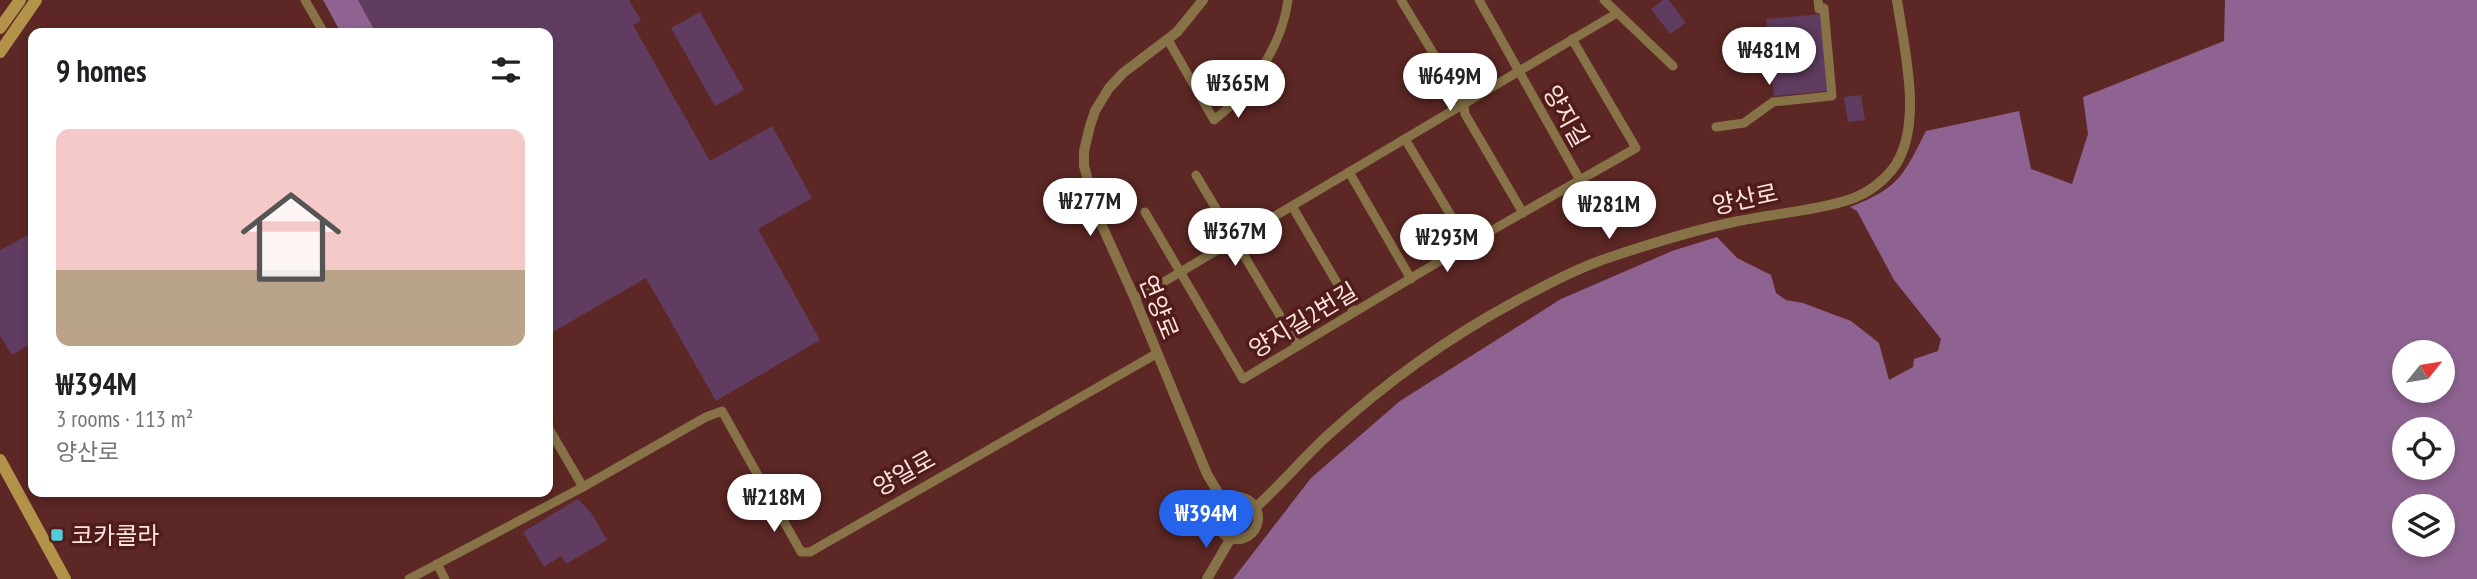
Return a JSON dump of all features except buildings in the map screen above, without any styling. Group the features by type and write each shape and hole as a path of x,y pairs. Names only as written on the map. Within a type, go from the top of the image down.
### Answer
{"main road":[{"path":"0,28 20,0"},
{"path":"0,52 36,0"},
{"path":"0,460 65,579"}],"street":[{"path":"305,0 321,28"},
{"name":"연양로","path":"1203,0 1195,13 1168,40 1133,65 1109,88 1095,111 1084,151 1088,187 1099,219 1207,474 1223,501"},
{"path":"1168,40 1214,120 1237,101 1258,73 1282,26 1288,0"},
{"path":"1401,0 1464,104 1465,114 1523,213"},
{"path":"1479,0 1520,71"},
{"path":"1604,0 1673,66"},
{"path":"1716,127 1744,124 1773,102 1832,96 1824,8 1819,9 1818,0"},
{"name":"양산로","path":"1256,507 1325,438 1395,378 1467,328 1565,275 1638,248 1731,222 1851,199 1877,184 1891,171 1902,155 1909,128 1910,99 1897,0"},
{"name":"양지길","path":"1135,299 1617,13"},
{"name":"양지길2번길","path":"1182,272 1243,379 1468,244 1636,148 1572,39"},
{"name":"양지길","path":"1520,71 1580,180"},
{"path":"1405,139 1468,244"},
{"path":"1349,172 1411,279"},
{"path":"1196,175 1298,346"},
{"path":"1292,206 1354,313"},
{"path":"1145,212 1182,272"},
{"name":"양일로","path":"409,579 583,487 706,417 722,411 801,552 810,552 1156,354"},
{"path":"553,436 583,487"},
{"path":"1241,496 1256,507 1258,520 1253,532 1241,539 1224,535 1216,524 1217,509 1230,497 1241,496"},
{"path":"1207,579 1231,538"},
{"path":"437,564 445,579"}],"shaded area":[{"path":"323,0 358,0 373,28 338,28"},
{"path":"358,0 629,0 641,21 633,25 710,161 772,126 812,198 758,229 820,340 716,401 646,278 553,332 553,28 373,28"},
{"path":"1663,0 1669,0 1686,23 1670,34 1651,9"},
{"path":"2225,0 2477,0 2477,579 1233,579 1311,478 1400,401 1561,299 1672,251 1717,237 1737,258 1771,275 1776,293 1786,300 1803,303 1851,321 1879,343 1889,380 1913,367 1914,359 1938,351 1941,339 1894,280 1857,211 1850,207 1879,193 1898,179 1926,131 2019,111 2031,169 2072,184 2088,134 2083,97 2224,41"},
{"path":"700,12 744,90 715,106 671,28"},
{"path":"1821,14 1828,91 1774,96 1766,19"},
{"path":"1861,95 1865,120 1848,122 1844,97"},
{"path":"28,235 28,346 12,355 0,336 0,250"},
{"path":"578,499 592,514 607,540 566,564 561,556 544,567 523,532"},
{"path":"1238,501 1249,505 1253,516 1249,527 1238,531 1227,527 1223,516 1227,505"}],"place":[{"name":"코카콜라","path":"57,535"}]}
